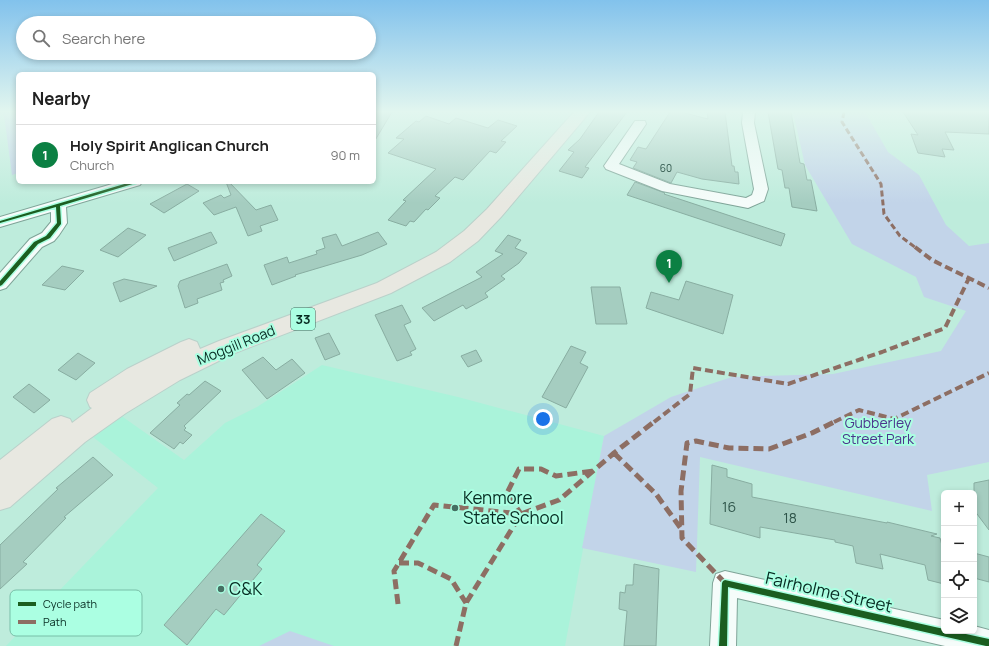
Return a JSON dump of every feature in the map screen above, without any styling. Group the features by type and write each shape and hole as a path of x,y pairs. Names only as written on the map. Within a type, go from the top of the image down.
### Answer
{"highway":[{"name":"Moggill Road","path":"0,476 74,417 109,392 159,362 227,332 401,266 444,242 485,207 542,142"},
{"name":"Moggill Road","path":"0,497 81,431 117,406 172,373 227,347 384,288 406,278 443,257 483,225 556,142"}],"street":[{"path":"627,142 611,166 667,188 748,203 759,198 761,189 752,142"},
{"path":"0,222 128,184"},
{"path":"0,284 36,243 48,237 59,223 58,205"},
{"path":"36,243 36,237 42,228 41,210"},
{"name":"Fairholme Street","path":"723,646 725,583 985,644"}],"shaded area":[{"name":"Kenmore State School","path":"322,365 458,397 604,436 565,646 6,646 16,636 142,636 142,590 60,590 158,488 93,437 120,415 184,460 225,423 257,407"}],"green space":[{"path":"8,142 16,142 16,174 12,175"},
{"name":"Gubberley Street Park","path":"800,142 882,142 888,152 919,175 946,225 969,246 989,243 989,462 927,475 932,511 700,457 696,572 582,548 604,436 671,397 732,377 833,374 941,351 966,311 924,297 916,277 852,244 805,165"},
{"path":"290,631 334,646 259,646"}],"building":[{"path":"400,142 506,142 496,153 490,151 463,180 455,177 435,196 440,198 428,210 426,209 414,222 410,221 406,226 388,220 406,201 403,200 436,169 388,153"},
{"path":"577,142 604,142 585,167 589,168 582,178 559,171 574,152 568,150"},
{"path":"650,142 729,142 732,166 734,166 735,172 738,172 739,184 702,179 677,172 671,183 633,168 637,162 630,160 638,147 646,149"},
{"path":"773,142 796,142 800,163 804,164 807,180 811,180 817,211 792,207 789,188 785,188 782,170 778,169"},
{"path":"914,142 950,142 954,150 942,149 945,157 918,153"},
{"path":"635,182 665,193 664,194 785,234 781,246 627,195"},
{"path":"187,184 199,191 164,213 150,204"},
{"path":"227,184 231,184 256,210 271,205 278,220 260,226 262,231 248,236 236,207 214,215 203,203 221,195 224,198 231,195"},
{"path":"128,228 146,235 118,257 100,250"},
{"path":"211,232 217,243 174,261 168,248"},
{"path":"378,232 387,244 362,255 295,275 296,276 272,285 264,265 287,257 289,263 317,254 316,251 325,248 322,238 336,234 342,246"},
{"path":"508,235 521,240 515,248 527,253 519,263 501,276 505,279 485,293 488,297 466,309 463,305 434,321 422,308 482,277 476,272 503,254 495,251"},
{"path":"227,264 232,276 220,283 222,290 197,299 198,303 185,308 178,286 180,281"},
{"path":"62,266 84,271 65,290 42,285"},
{"path":"124,279 157,286 120,302 113,283"},
{"path":"686,281 733,295 723,334 646,308 651,292 679,300"},
{"path":"591,287 620,287 627,324 596,324"},
{"path":"402,305 411,322 404,325 416,349 410,352 412,355 397,361 375,315"},
{"path":"329,333 340,354 325,360 315,338"},
{"path":"571,346 586,352 580,363 588,367 566,408 542,397"},
{"path":"476,350 482,361 468,367 461,356"},
{"path":"78,353 95,363 76,380 58,370"},
{"path":"263,357 276,370 292,359 305,373 267,399 242,370"},
{"path":"205,381 221,391 184,426 186,428 184,430 192,435 183,444 180,442 174,449 150,433 180,405 177,403"},
{"path":"29,384 50,400 34,413 13,397"},
{"path":"93,457 113,475 64,517 66,518 23,562 27,564 0,589 0,545 58,489 56,488"},
{"path":"712,465 727,469 727,477 752,484 752,497 887,522 937,534 931,536 940,538 941,542 941,583 928,580 925,565 880,554 883,569 856,563 853,546 835,542 835,540 760,527 760,538 710,524"},
{"path":"989,480 989,530 977,514 977,490 974,490 974,483"},
{"name":"C&K","path":"261,514 285,531 257,565 262,569 224,615 216,609 187,645 164,625"},
{"path":"977,554 989,557 989,582 977,579"},
{"path":"634,564 659,569 656,646 624,646 627,611 619,609 620,592 625,593 626,585 633,585"}],"marked path":[{"path":"855,142 881,184 884,214 900,236 932,260 989,288"},
{"path":"456,646 466,603 521,514 559,500 614,453 690,394 693,368 788,384 882,352 945,328 969,278"},
{"path":"725,583 682,538 681,491 687,443 696,441 729,448 769,449 812,433 859,410 894,419 989,373"},
{"path":"614,453 656,494 682,530"},
{"path":"398,604 394,571 434,505 521,514 507,493 519,469 541,469 556,476 593,471"},
{"path":"399,563 418,563 451,579 466,603"}],"cycle path":[{"path":"0,222 128,184"},
{"path":"0,284 36,243 48,237 59,223 58,205"},
{"path":"723,646 725,583 989,643"}],"place":[{"name":"Holy Spirit Anglican Church","path":"669,283"},
{"name":"Kenmore State School","path":"455,508"},
{"name":"C&K","path":"221,589"}]}
